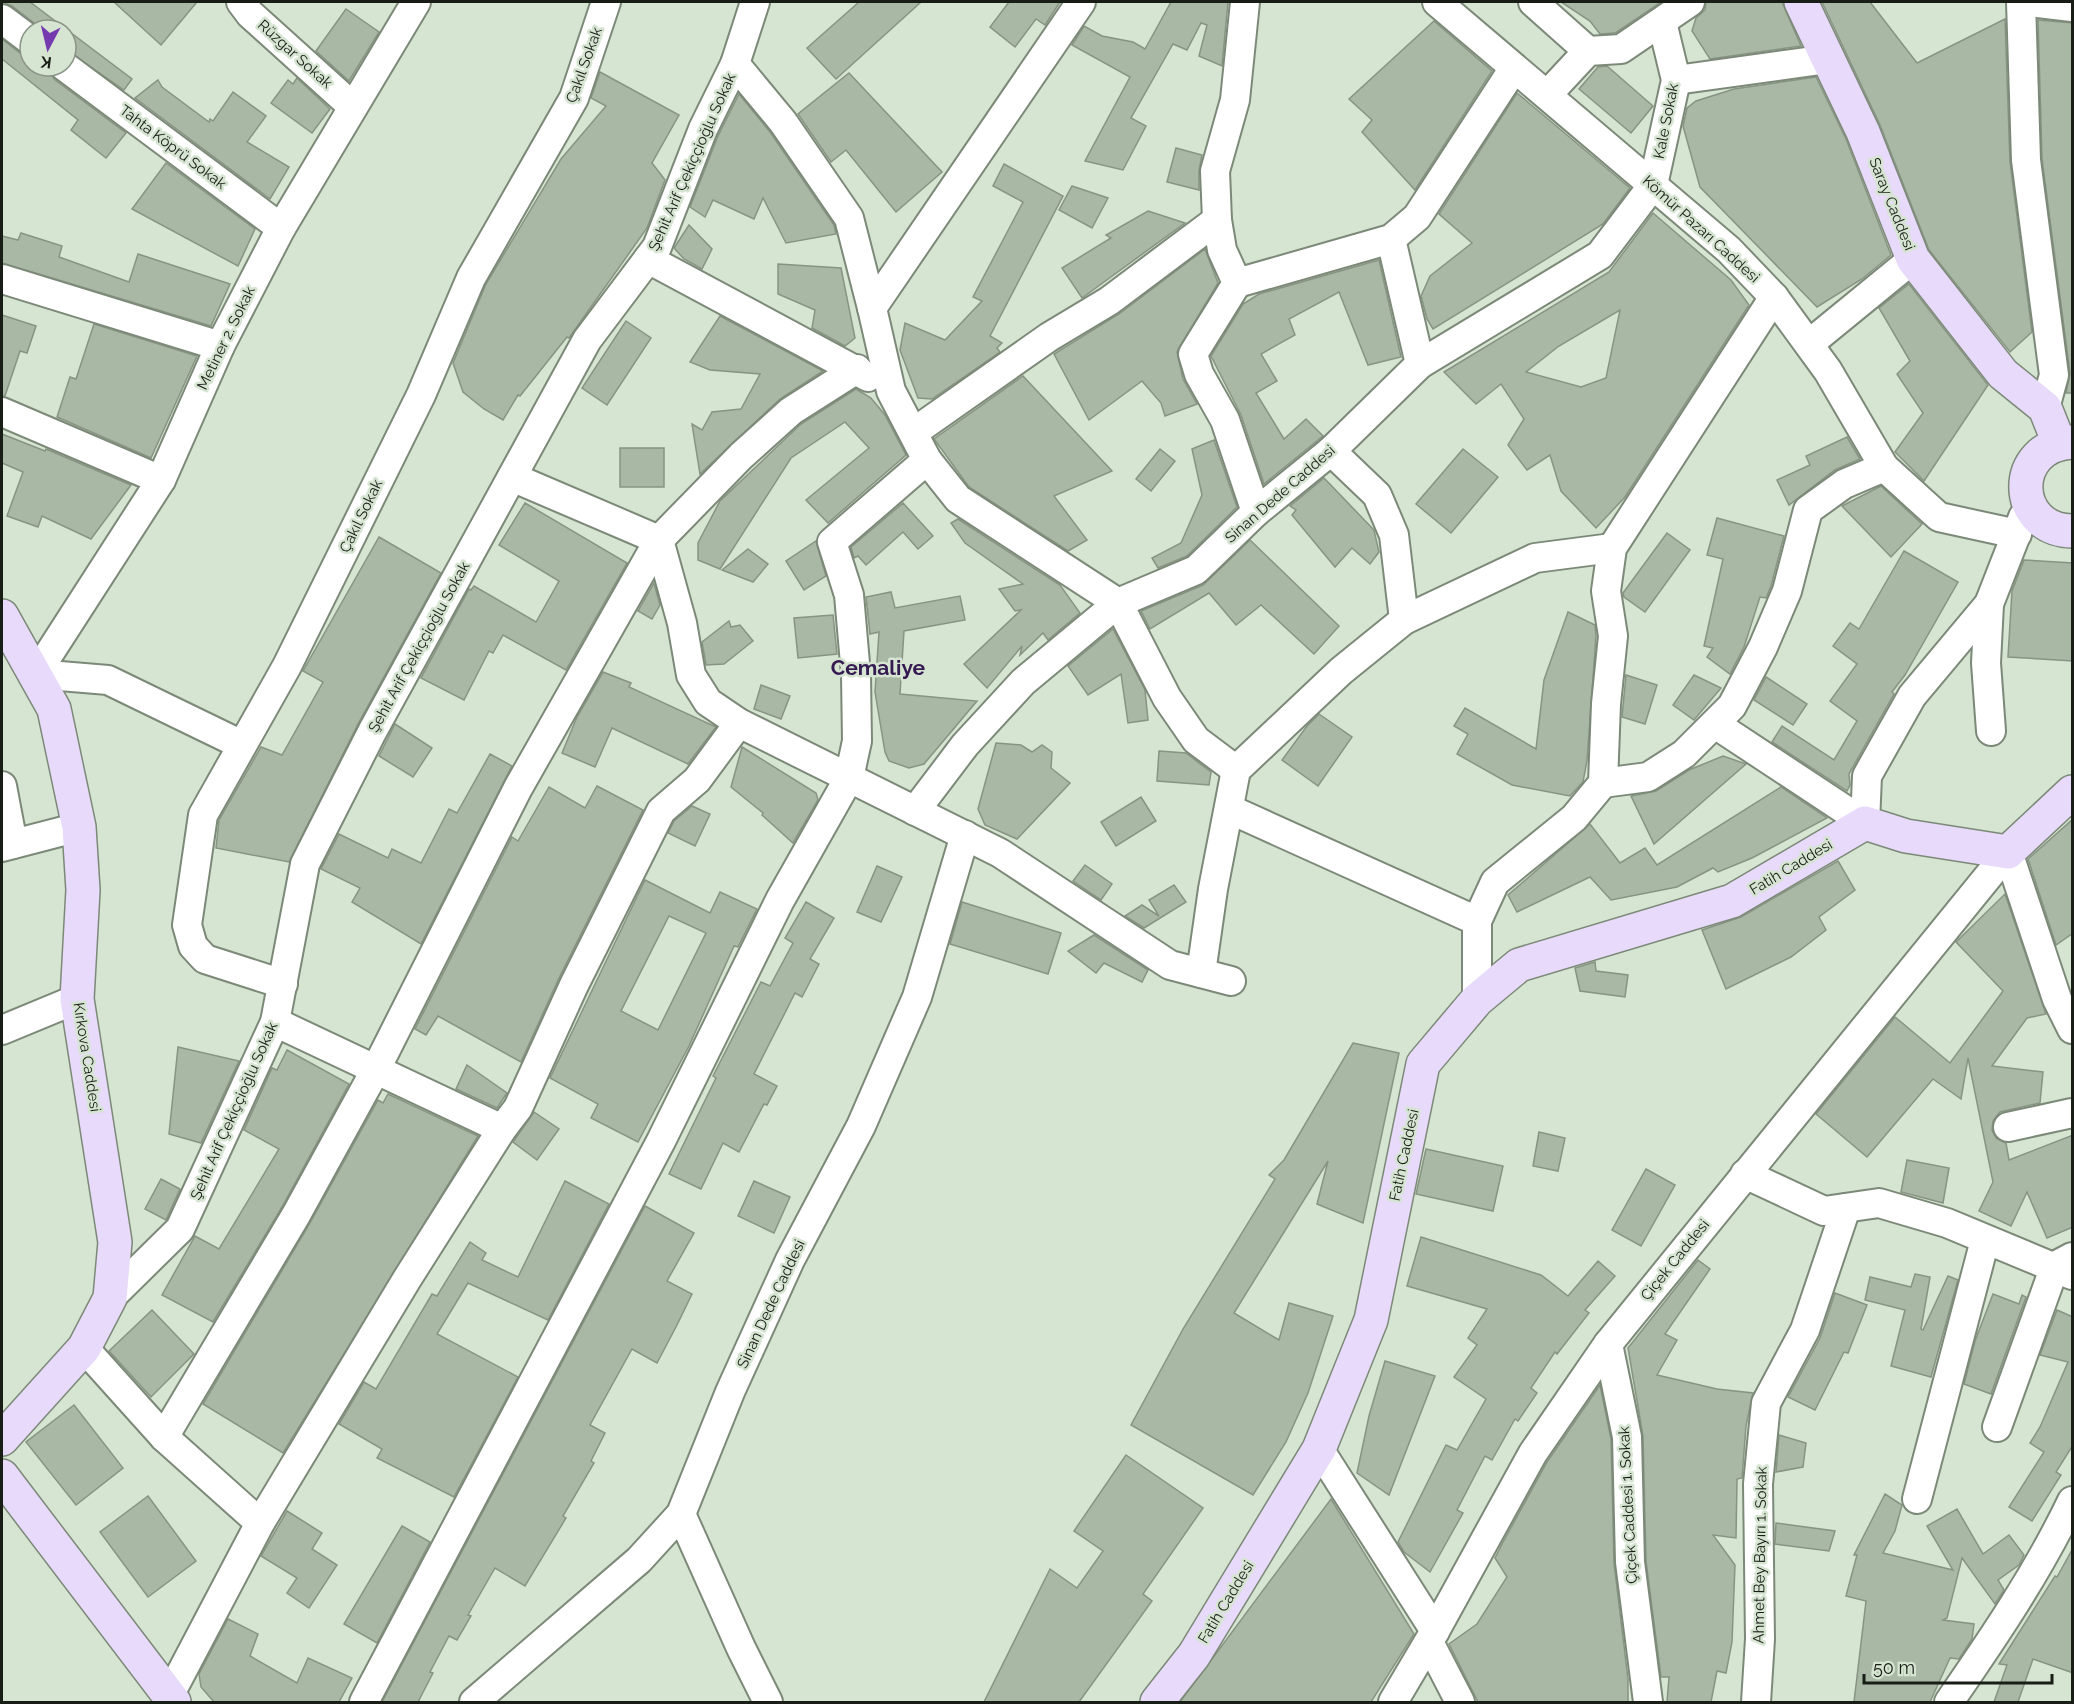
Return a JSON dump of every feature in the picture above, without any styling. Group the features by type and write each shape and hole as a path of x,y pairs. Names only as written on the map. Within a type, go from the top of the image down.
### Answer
{"main road":[{"name":"Saray Caddesi","path":"1801,2 1863,132 1913,259 2003,374 2045,408"},
{"path":"2045,408 2066,442 2045,449 2034,459 2027,473 2025,488 2029,503 2037,516 2048,525 2073,531"},
{"name":"Kırkova Caddesi","path":"2,616 54,709 79,827 82,890 77,999 115,1242 111,1298 84,1347 2,1439"},
{"path":"1865,823 1906,836 2008,852 2073,792"},
{"name":"Fatih Caddesi","path":"1157,1702 1194,1655 1319,1449 1371,1320 1423,1065 1477,1000 1519,965 1732,901 1865,823"},
{"path":"2,1476 172,1699"}],"street":[{"name":"Rüzgar Sokak","path":"241,2 250,14 352,106"},
{"name":"Metiner 2. Sokak","path":"36,674 161,480 220,346 281,228 416,2"},
{"name":"Çakıl Sokak","path":"283,984 205,958 193,946 187,925 203,815 286,666 421,395 471,278 574,98 606,2"},
{"name":"Şehit Arif Çekiççioğlu Sokak","path":"111,1298 180,1229 276,1022 305,864 372,732 587,340 657,247 703,129 735,64 755,2"},
{"path":"872,308 1082,2"},
{"path":"1237,284 1222,250 1217,220 1215,171 1235,100 1245,2"},
{"name":"Kömür Pazarı Caddesi","path":"1437,2 1729,250 1774,297 1809,344 1884,467 1940,517 2017,534"},
{"path":"1533,2 1588,51"},
{"path":"1547,95 1588,51 1621,49 1690,2"},
{"path":"2021,2 2026,160 2054,375 2045,408"},
{"path":"2028,2 2073,7"},
{"path":"2,19 18,31"},
{"name":"Kale Sokak","path":"1653,185 1676,80 1662,22"},
{"path":"1676,80 1828,59"},
{"path":"735,64 783,122 849,218 891,391 927,460 958,499 1118,603 1167,698 1196,740 1236,770"},
{"path":"1257,512 1225,420 1199,374 1193,354 1237,284 1391,239 1417,217 1514,68"},
{"name":"Tahta Köprü Sokak","path":"78,76 281,228"},
{"name":"Sinan Dede Caddesi","path":"915,811 965,745 1023,682 1118,603 1196,570 1257,512 1330,451 1420,364 1600,255 1653,185"},
{"path":"914,432 1049,337 1109,301 1217,220"},
{"path":"1391,239 1420,364"},
{"path":"648,259 857,369 891,391"},
{"path":"1809,344 1913,259"},
{"path":"2,279 220,346"},
{"path":"1477,1000 1477,921 1495,882 1574,818 1603,783 1606,704 1613,636 1606,591 1612,548 1774,297"},
{"path":"164,1437 296,1215 375,1071 518,788 659,540 741,456 791,411 857,369"},
{"path":"2,412 161,480"},
{"path":"1330,451 1377,495 1394,535 1404,620"},
{"path":"364,1702 650,1162 780,900 849,778 857,741 856,675 849,595 832,542 927,460"},
{"path":"1603,783 1648,777 1684,753 1732,706 1763,647 1787,591 1808,510 1844,484 1884,467"},
{"path":"512,477 659,540"},
{"path":"1865,823 1867,776 1912,696 1989,604 2029,503"},
{"path":"659,540 682,623 691,675 708,702 739,723 1000,853 1170,965 1231,981"},
{"path":"1202,973 1213,889 1236,770 1341,672 1404,620 1535,558 1612,548"},
{"path":"1989,604 1986,663 1991,731"},
{"path":"36,674 108,680 242,745"},
{"path":"172,1699 260,1523 407,1279 502,1129 518,1108 574,985 661,811 697,780 739,723"},
{"path":"1715,724 1865,823"},
{"path":"2,786 7,845 79,827"},
{"path":"1229,809 1477,921"},
{"name":"Sinan Dede Caddesi","path":"474,1702 639,1560 681,1514 730,1392 790,1260 861,1126 916,997 965,836"},
{"path":"2008,852 2056,999 2073,1029"},
{"name":"Çiçek Caddesi","path":"1398,1699 1533,1453 1608,1344 2008,852"},
{"path":"2,1030 77,999"},
{"path":"276,1022 375,1071 502,1129"},
{"path":"2008,1127 2073,1113"},
{"path":"1745,1174 1824,1211 1879,1203 1947,1223 1985,1240 2067,1266 1997,1427"},
{"name":"Ahmet Bey Bayırı 1. Sokak","path":"1756,1702 1760,1639 1758,1484 1766,1403 1805,1330 1846,1208"},
{"path":"1917,1499 1985,1240"},
{"name":"Çiçek Caddesi 1. Sokak","path":"1608,1344 1627,1437 1630,1562 1648,1702"},
{"path":"84,1347 164,1437 260,1523"},
{"path":"1319,1449 1432,1637 1460,1702"},
{"path":"1949,1702 2013,1610 2054,1539 2073,1500"},
{"path":"681,1514 741,1648 768,1702"}],"building":[{"path":"2,2 30,2 51,18 28,18 12,6"},
{"path":"114,2 197,2 161,45"},
{"path":"859,2 921,2 836,79 807,48"},
{"path":"1009,2 1060,2 1045,25 1036,19 1015,47 990,27"},
{"path":"1171,2 1228,2 1222,66 1199,56 1207,25 1201,23 1187,50 1173,44 1131,118 1146,126 1123,170 1085,161 1130,77 1072,45 1084,26 1102,36 1133,42 1145,49"},
{"path":"1561,2 1661,2 1615,33 1600,34 1590,21"},
{"path":"1706,2 1782,2 1801,46 1710,59 1692,31 1696,18 1705,10"},
{"path":"1822,2 1870,2 1917,63 2005,19 2010,162 2032,332 2010,352 1929,250 1880,125"},
{"path":"346,9 379,32 349,81 316,51"},
{"path":"2038,20 2073,23 2073,393 2066,393 2070,373 2042,159"},
{"path":"1434,21 1492,71 1415,190 1362,132 1372,120 1349,99"},
{"path":"78,38 132,79 124,90 78,58"},
{"path":"2,39 18,51 18,72 2,59"},
{"path":"1607,66 1653,106 1631,133 1579,89 1598,67"},
{"path":"600,72 679,115 652,163 665,180 647,228 569,338 567,337 520,396 518,395 503,420 484,409 463,392 453,363 486,284 561,159 606,106 591,98"},
{"path":"849,73 942,172 896,212 846,150 831,162 798,114"},
{"path":"1816,77 1846,139 1891,255 1862,279 1817,307 1700,187 1683,126 1687,108 1696,101 1734,89"},
{"path":"26,78 54,78 126,133 106,158 71,130 78,120"},
{"path":"297,78 330,109 312,133 271,103 288,80 293,84"},
{"path":"158,80 162,87 209,122 210,119 213,121 233,92 266,116 247,142 289,167 270,199 135,98"},
{"path":"1517,93 1630,188 1603,224 1433,329 1427,319 1421,296 1430,276 1472,243 1439,214"},
{"path":"739,94 770,132 834,225 836,234 786,243 763,198 754,219 713,200 705,217 690,207 718,136"},
{"path":"1176,148 1202,155 1199,190 1167,182"},
{"path":"166,163 255,229 238,266 132,209"},
{"path":"1004,164 1063,196 990,336 1002,343 997,348 1000,352 932,399 918,398 900,350 905,323 945,340 982,301 973,297 1023,202 993,186"},
{"path":"1072,186 1108,198 1092,228 1059,210"},
{"path":"1148,211 1185,223 1082,298 1062,268 1111,238 1106,235"},
{"path":"1653,213 1731,280 1749,305 1625,497 1596,528 1561,491 1550,455 1527,470 1508,445 1524,419 1501,384 1476,404 1444,372 1609,272","holes":["1620,310 1606,378 1581,387 1526,372 1559,346"]},
{"path":"689,225 712,249 702,269 684,259 674,248"},
{"path":"21,233 62,246 59,257 129,282 138,254 230,284 211,326 2,263 2,236 18,240"},
{"path":"1205,249 1218,283 1177,352 1183,379 1197,404 1165,416 1161,403 1142,381 1089,420 1054,354 1119,314"},
{"path":"1379,260 1401,357 1368,365 1339,292 1289,319 1295,335 1261,354 1277,381 1256,393 1284,439 1306,419 1323,436 1264,484 1241,415 1211,356 1243,304 1259,294"},
{"path":"778,264 841,268 855,338 845,346 812,328 815,310 778,294"},
{"path":"1909,284 1988,385 1924,481 1895,452 1923,413 1897,374 1910,361 1879,308"},
{"path":"2,315 36,326 27,353 20,351 5,396 2,396"},
{"path":"720,316 823,371 780,399 700,474 692,424 702,430 712,412 741,409 760,374 710,370 690,362"},
{"path":"626,321 651,338 607,405 582,388"},
{"path":"94,324 197,356 151,458 57,417 70,377 76,379"},
{"path":"1023,376 1112,471 1054,496 1087,540 1068,551 969,487 934,439"},
{"path":"856,389 871,398 885,415 906,455 828,523 806,500 869,448 845,422 791,458 720,569 698,560 698,543 720,501 801,424"},
{"path":"2,434 45,451 46,449 131,485 91,539 42,516 38,527 7,516 23,472 2,463"},
{"path":"1847,437 1860,459 1835,470 1789,505 1777,480 1810,465 1806,456"},
{"path":"1214,440 1237,507 1187,556 1158,568 1152,558 1181,543 1202,495 1192,449"},
{"path":"620,448 664,448 664,487 620,487"},
{"path":"1160,449 1175,461 1151,491 1136,479"},
{"path":"1463,449 1498,477 1451,533 1416,504"},
{"path":"1324,478 1374,530 1379,552 1370,564 1352,548 1335,567 1292,515 1296,510 1290,506"},
{"path":"1881,486 1922,524 1891,557 1842,506"},
{"path":"525,503 627,563 566,670 503,635 493,653 489,651 464,700 421,678 469,589 471,590 474,586 536,622 559,581 499,545"},
{"path":"903,503 933,536 918,549 903,532 866,565 858,556 854,558 851,547"},
{"path":"1717,518 1784,536 1771,586 1766,598 1760,597 1744,647 1730,674 1707,657 1713,648 1704,646 1723,559 1707,555"},
{"path":"958,519 1060,585 1080,613 1048,640 1043,633 1020,655 1022,646 987,688 964,664 1021,610 1015,611 999,589 1023,584 965,543 951,523"},
{"path":"1667,533 1690,550 1645,612 1624,597 1623,593"},
{"path":"379,537 441,573 358,724 289,862 216,848 219,820 261,747 282,755 323,682 303,671"},
{"path":"1250,540 1339,626 1314,654 1261,605 1236,625 1209,593 1150,629 1141,611 1203,585"},
{"path":"816,541 826,576 804,590 786,561"},
{"path":"748,549 768,564 753,582 722,570"},
{"path":"1904,551 1958,582 1905,675 1892,692 1894,694 1849,774 1850,785 1847,791 1772,742 1782,726 1834,760 1857,721 1830,701 1857,664 1833,646 1850,623 1859,629"},
{"path":"2024,560 2073,563 2073,661 2008,657 2012,591"},
{"path":"654,583 660,605 652,619 638,611"},
{"path":"891,592 895,608 960,596 965,620 904,631 900,694 977,701 924,764 909,768 889,761 885,752 875,692 879,632 870,634 866,597"},
{"path":"1568,612 1595,625 1596,636 1587,761 1583,782 1570,796 1512,785 1457,754 1468,734 1454,726 1465,708 1536,749 1544,680"},
{"path":"833,615 837,654 798,658 794,618"},
{"path":"729,621 731,627 740,625 753,641 724,664 706,665 702,642"},
{"path":"1113,629 1145,690 1148,720 1128,723 1121,674 1088,695 1068,666"},
{"path":"603,672 631,683 629,687 716,727 688,764 612,728 595,767 562,753 577,717"},
{"path":"1626,675 1657,685 1645,724 1622,717"},
{"path":"1694,675 1721,688 1694,720 1673,705"},
{"path":"1766,677 1807,704 1793,725 1754,700"},
{"path":"761,685 790,696 781,719 754,709"},
{"path":"1319,714 1352,737 1318,786 1282,760 1307,726"},
{"path":"395,724 432,748 413,777 379,756"},
{"path":"996,743 1021,745 1032,752 1042,745 1052,752 1051,768 1070,783 1017,839 985,825 978,809"},
{"path":"742,747 816,793 818,800 793,843 762,815 763,813 731,787"},
{"path":"1159,751 1186,753 1211,772 1209,785 1157,781"},
{"path":"490,754 512,766 421,944 352,902 360,888 321,869 339,834 388,858 392,849 421,863 449,809 457,813"},
{"path":"1723,756 1746,764 1654,844 1631,796 1656,791 1689,770"},
{"path":"597,786 643,810 559,978 521,1062 438,1016 426,1035 415,1029 512,837 518,841 549,787 585,808"},
{"path":"1781,787 1827,818 1752,858 1718,872 1713,868 1677,887 1611,900 1590,877 1517,912 1508,895 1590,824 1620,863 1645,848 1657,865"},
{"path":"1141,797 1156,821 1116,846 1101,822"},
{"path":"692,806 710,814 695,846 668,833 674,821"},
{"path":"2073,819 2073,933 2056,945 2028,859"},
{"path":"1838,861 1855,890 1819,917 1826,930 1791,957 1726,989 1702,930 1741,917"},
{"path":"1085,865 1112,884 1101,900 1073,881"},
{"path":"877,866 902,877 881,922 857,912"},
{"path":"645,880 710,913 720,892 757,909 738,947 734,946 689,1046 638,1142 591,1118 598,1104 550,1078","holes":["669,916 706,933 658,1030 621,1011"]},
{"path":"1174,885 1186,902 1144,928 1125,916 1142,905 1159,916 1149,900"},
{"path":"2005,894 2046,1014 2027,1018 1992,1066 2043,1072 2040,1103 2000,1112 1993,1121 1992,1130 1996,1138 2006,1143 2009,1160 2073,1135 2073,1227 2047,1238 2027,1192 2011,1226 1979,1211 1993,1182 1968,1058 1961,1099 1933,1079 1867,1157 1816,1114 1895,1017 1950,1063 2003,991 1956,942"},
{"path":"806,902 834,918 810,959 819,964 802,997 795,993 754,1074 777,1086 767,1105 764,1104 739,1152 723,1143 701,1189 669,1174 716,1078 713,1076 761,982 770,986 793,943 785,938"},
{"path":"962,902 1061,933 1048,974 950,944"},
{"path":"1094,935 1148,970 1142,982 1104,963 1096,973 1068,951"},
{"path":"1595,962 1596,971 1628,975 1625,997 1580,991 1575,968"},
{"path":"1353,1043 1399,1053 1363,1223 1317,1204 1328,1161 1234,1313 1279,1340 1289,1303 1333,1316 1308,1393 1286,1442 1253,1495 1131,1425 1183,1329 1275,1179 1269,1175 1284,1160"},
{"path":"178,1047 239,1061 201,1143 169,1134"},
{"path":"287,1050 349,1084 282,1207 213,1322 162,1295 195,1236 219,1249 279,1149 244,1130 272,1068 277,1070"},
{"path":"467,1065 507,1093 497,1108 456,1089"},
{"path":"388,1094 478,1136 283,1453 203,1404 310,1223 378,1100 383,1103"},
{"path":"534,1112 559,1129 537,1160 513,1142"},
{"path":"1539,1132 1565,1138 1558,1171 1533,1166"},
{"path":"1426,1149 1503,1166 1493,1211 1416,1194"},
{"path":"1907,1160 1949,1168 1943,1203 1901,1192"},
{"path":"1646,1169 1675,1185 1641,1246 1612,1230"},
{"path":"161,1179 180,1189 166,1220 145,1209"},
{"path":"565,1181 609,1204 548,1320 468,1283 437,1334 518,1377 454,1497 377,1458 382,1449 339,1424 364,1382 376,1389 432,1294 437,1296 470,1242 486,1253 482,1260 518,1277"},
{"path":"754,1181 790,1197 774,1233 738,1216"},
{"path":"645,1206 694,1233 667,1281 692,1294 657,1363 632,1349 590,1425 605,1433 591,1461 594,1463 563,1516 566,1518 525,1586 495,1568 468,1615 471,1616 457,1640 449,1636 430,1672 433,1673 418,1702 382,1702"},
{"path":"1421,1237 1541,1275 1568,1296 1598,1261 1615,1276 1585,1310 1589,1313 1557,1354 1555,1352 1531,1388 1537,1393 1518,1421 1515,1419 1492,1460 1485,1456 1457,1510 1463,1513 1430,1572 1404,1552 1398,1542 1446,1445 1457,1450 1486,1399 1454,1377 1477,1345 1468,1338 1487,1309 1407,1286"},
{"path":"1698,1260 1710,1269 1665,1334 1677,1340 1657,1375 1717,1389 1753,1393 1746,1426 1742,1478 1737,1479 1736,1538 1713,1535 1735,1565 1732,1642 1726,1673 1717,1671 1711,1702 1667,1702 1669,1677 1661,1677 1646,1561 1643,1436 1628,1348"},
{"path":"1915,1274 1930,1277 1921,1329 1923,1330 1948,1276 1958,1280 1931,1377 1891,1366 1905,1310 1865,1300 1870,1277 1911,1287"},
{"path":"1835,1293 1867,1305 1848,1353 1844,1352 1815,1410 1788,1397 1820,1338"},
{"path":"1993,1294 2019,1304 2022,1295 2026,1297 1991,1394 1964,1384 1975,1341"},
{"path":"152,1310 194,1354 151,1397 109,1351"},
{"path":"2057,1310 2073,1317 2073,1445 2056,1472 2061,1475 2032,1521 2009,1507 2044,1452 2030,1443 2040,1427 2068,1362 2040,1355"},
{"path":"1385,1361 1435,1376 1389,1495 1357,1473 1369,1416"},
{"path":"1600,1385 1611,1439 1614,1563 1628,1679 1628,1702 1478,1702 1449,1644 1477,1624 1507,1577 1495,1558 1547,1462"},
{"path":"74,1405 123,1468 76,1505 26,1442"},
{"path":"1779,1435 1806,1443 1803,1467 1776,1472"},
{"path":"1126,1455 1203,1508 1143,1594 1152,1601 1079,1702 984,1702 1050,1569 1077,1588 1103,1551 1074,1531"},
{"path":"1885,1494 1902,1505 1895,1531 1883,1553 1953,1570 1927,1526 1957,1509 1983,1554 2009,1535 2024,1555 2019,1565 1998,1580 2004,1590 1995,1604 1962,1558 1947,1618 1943,1620 1974,1624 1972,1639 1959,1659 1950,1658 1930,1702 1854,1702 1866,1601 1846,1596 1857,1555 1854,1555"},
{"path":"148,1496 196,1561 148,1597 100,1532"},
{"path":"1331,1499 1414,1634 1371,1702 1180,1702"},
{"path":"287,1511 322,1533 312,1549 337,1565 309,1608 287,1593 297,1578 261,1556"},
{"path":"1776,1523 1835,1531 1829,1551 1775,1544"},
{"path":"402,1526 430,1542 377,1643 344,1624"},
{"path":"2073,1548 2073,1673 2033,1659 2018,1702 1994,1702 2007,1665 1999,1664 2055,1576 2057,1577"},
{"path":"228,1619 258,1634 250,1656 297,1683 308,1658 352,1678 339,1702 214,1702 201,1687 199,1674"}],"district":[{"name":"Cemaliye","path":"878,668"}]}
